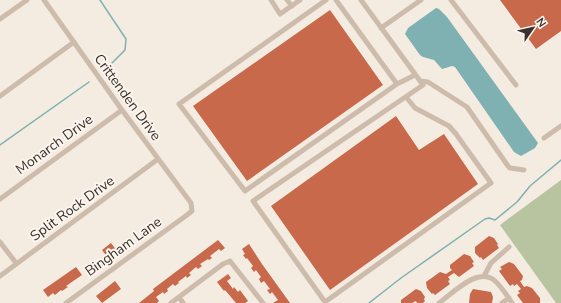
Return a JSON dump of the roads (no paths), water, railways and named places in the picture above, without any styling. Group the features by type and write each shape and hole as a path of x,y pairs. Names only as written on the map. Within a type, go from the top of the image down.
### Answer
{"street":[{"path":"0,19 26,0"},
{"name":"Crittenden Drive","path":"44,0 158,160 191,203 192,208"},
{"path":"271,0 280,14 300,0"},
{"path":"287,0 292,6"},
{"path":"326,0 179,104 245,191 397,84 416,76"},
{"path":"336,0 397,84"},
{"path":"361,0 421,83"},
{"path":"381,28 421,0"},
{"path":"451,0 516,85"},
{"path":"0,96 74,42"},
{"path":"406,97 416,108 449,126 491,183 325,302 253,201 406,97 421,83 428,82 467,107 508,166 524,170"},
{"name":"Monarch Drive","path":"0,199 122,110"},
{"path":"544,138 561,126"},
{"name":"Split Rock Drive","path":"0,276 158,160"},
{"name":"Bingham Lane","path":"66,303 187,215 192,211 192,208"},
{"path":"0,242 16,263"},
{"path":"484,276 491,263 509,247"},
{"path":"171,303 223,264 230,261 263,303"},
{"path":"439,303 472,279 484,276 496,282 510,301 502,303"},
{"path":"179,297 183,303"}],"water":[{"path":"436,8 447,17 538,143 535,148 521,156 514,152 455,67 452,66 442,69 434,60 423,57 405,34 408,28"}],"waterway":[{"path":"100,0 126,39 125,50 104,71"},
{"path":"0,145 89,82"},
{"path":"369,303 401,278 485,219 489,218 495,220 517,202 530,186 561,160"}]}
